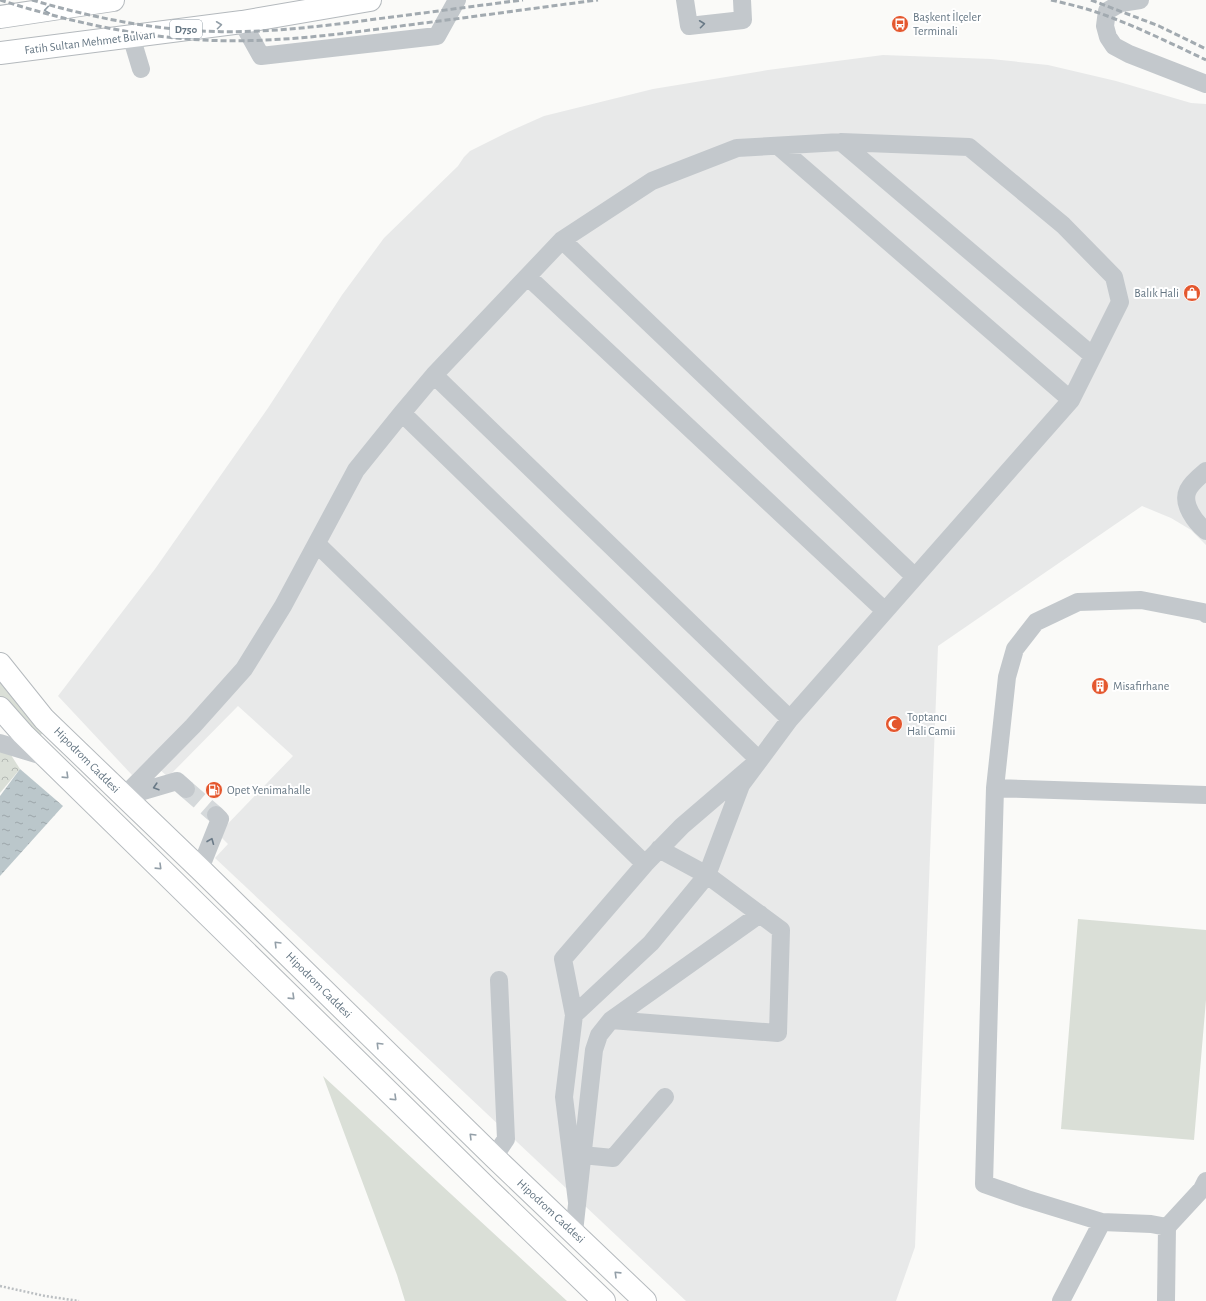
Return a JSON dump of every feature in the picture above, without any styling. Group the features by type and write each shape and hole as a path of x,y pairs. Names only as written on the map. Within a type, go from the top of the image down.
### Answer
{"main road":[{"path":"0,17 84,2 113,0"},
{"name":"Fatih Sultan Mehmet Bulvarı","path":"2,54 242,22 370,0"},
{"name":"Hipodrom Caddesi","path":"0,664 44,719 200,869 494,1157 645,1301"},
{"path":"0,708 46,757 494,1196 604,1301"}],"street":[{"path":"242,22 261,56 437,36 457,0"},
{"path":"685,0 689,26 743,20 742,0"},
{"path":"1140,0 1105,5 1105,26 1108,37 1114,46 1129,54 1206,84"},
{"path":"131,36 141,69"},
{"path":"840,142 1093,356"},
{"path":"124,796 193,726 244,669 283,606 356,470 434,375 562,240 652,181 736,148 840,142 969,147 1057,220 1114,277 1120,302 1071,400 790,720 759,760 741,785 707,875 651,943 574,1014"},
{"path":"778,146 1071,400"},
{"path":"562,240 915,577"},
{"path":"528,277 885,611"},
{"path":"434,375 790,720"},
{"path":"402,413 759,760"},
{"path":"1206,471 1196,479 1187,491 1187,503 1192,516 1198,525 1206,531"},
{"path":"317,544 645,864"},
{"path":"1167,1227 1151,1224 1102,1222 984,1184 995,788 1008,677 1015,648 1036,622 1078,602 1141,600 1203,612 1206,614"},
{"path":"0,743 46,757"},
{"path":"577,1202 564,1097 574,1014 562,959 659,849 682,826 759,760"},
{"path":"124,796 177,780 186,789"},
{"path":"995,788 1206,795"},
{"path":"200,869 220,820 216,815"},
{"path":"611,1020 778,1033 781,930 707,875 659,849"},
{"path":"574,1232 594,1050 599,1035 611,1020 760,914"},
{"path":"494,1157 506,1139 499,980"},
{"path":"582,1155 613,1158 665,1097"},
{"path":"1166,1301 1167,1227 1202,1189 1206,1181"},
{"path":"1062,1301 1102,1222"}],"path":[{"path":"0,1286 46,1296 79,1301"}],"shaded area":[{"path":"883,55 991,59 1048,65 1116,81 1191,103 1206,104 1206,545 1191,530 1171,518 1142,506 938,646 915,1247 896,1301 686,1301 215,858 228,844 218,834 293,756 238,706 168,777 148,759 132,775 58,696 155,569 268,408 342,295 384,238 458,166 470,151 544,116 653,89 768,70"}],"green space":[{"path":"0,681 46,731 39,736 0,696"},
{"path":"0,738 20,769 0,793"},
{"path":"1078,919 1206,930 1206,1000 1194,1140 1061,1129"},
{"path":"323,1076 567,1301 405,1301 397,1275"}],"water":[{"path":"20,769 63,806 0,876 0,796"}],"tunnel":[{"path":"186,789 216,815"}],"railway":[{"path":"0,0 92,25 163,37 215,41 298,38 598,0"},
{"path":"32,0 94,16 137,24 223,32 266,31 310,27 523,0"},
{"path":"1051,0 1090,10 1120,21 1206,60"},
{"path":"1091,0 1159,26 1206,49"}],"place":[{"name":"Başkent İlçeler Terminali","path":"900,24"},
{"name":"Balık Hali","path":"1192,293"},
{"name":"Misafirhane","path":"1100,686"},
{"name":"Toptancı Hali Camii","path":"894,724"},
{"name":"Opet Yenimahalle","path":"214,790"}]}
